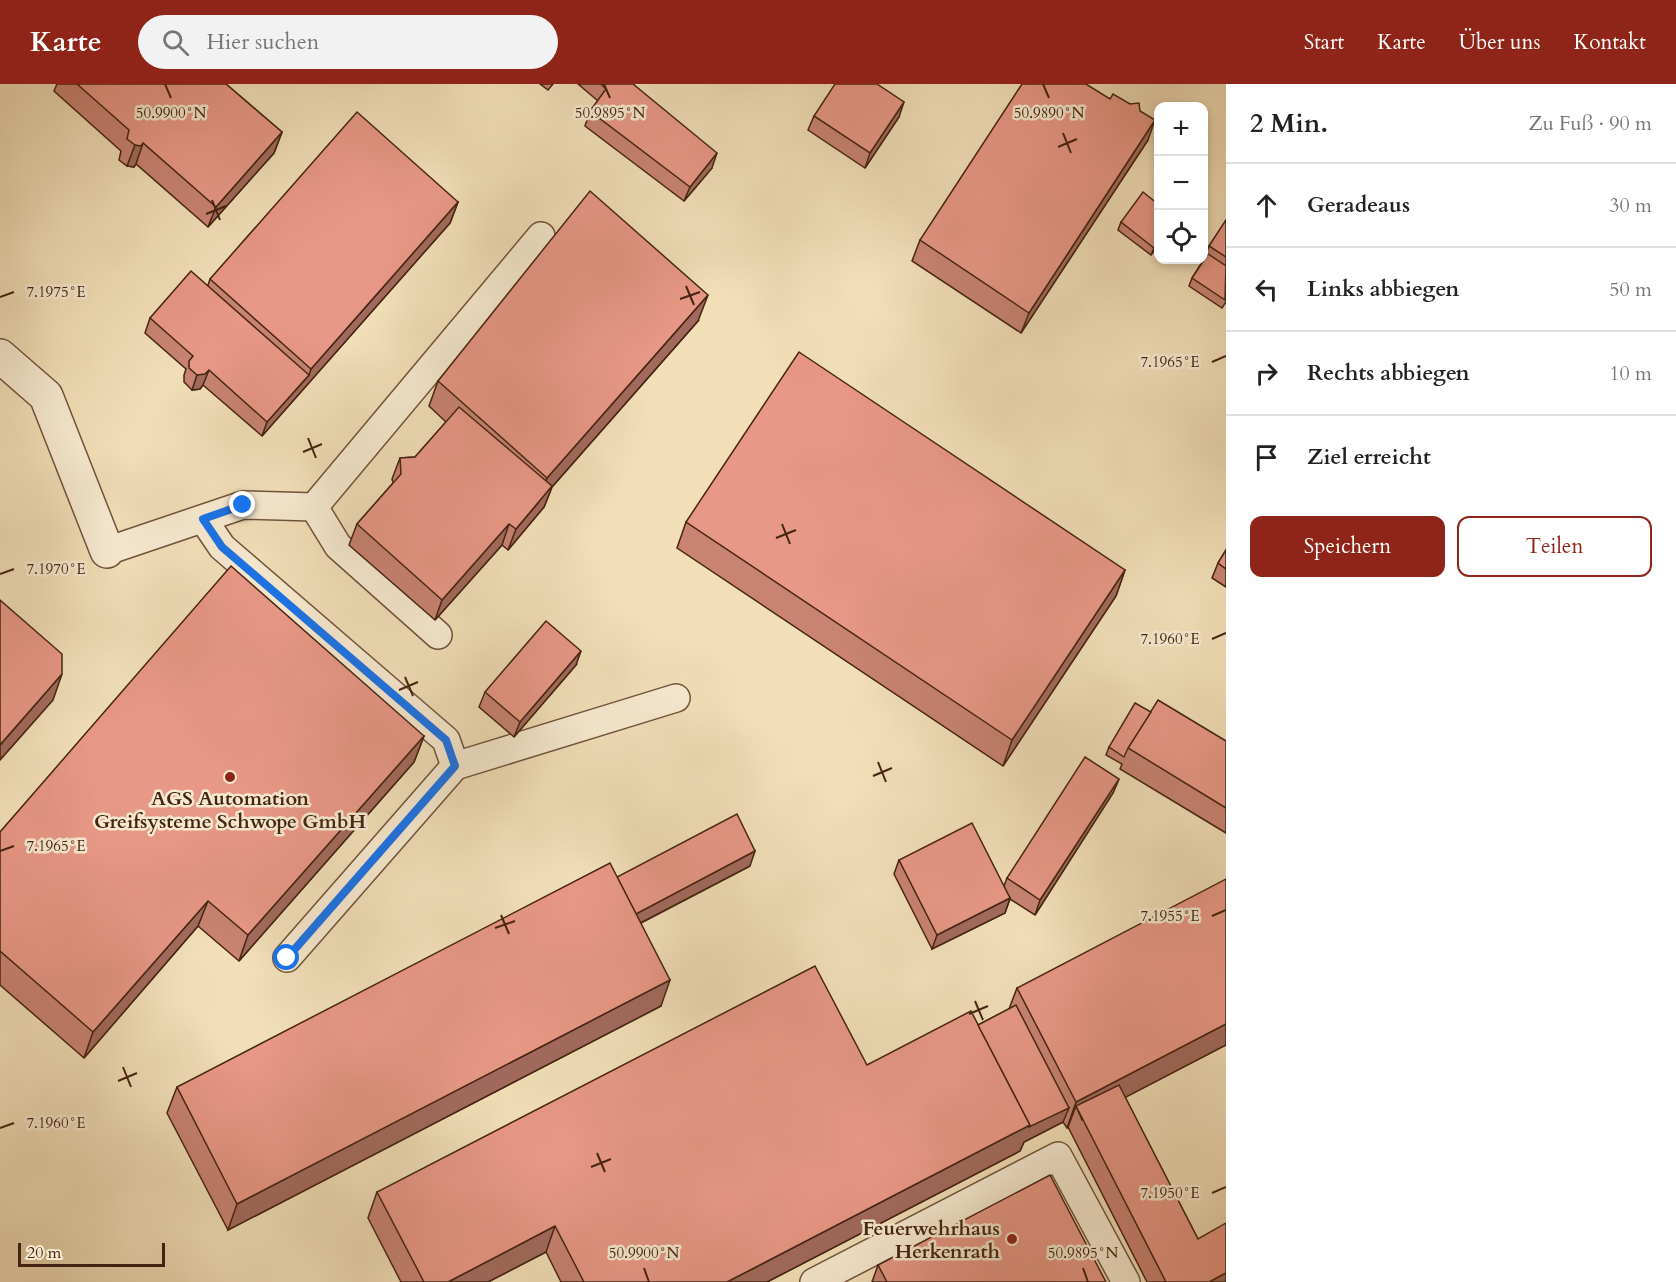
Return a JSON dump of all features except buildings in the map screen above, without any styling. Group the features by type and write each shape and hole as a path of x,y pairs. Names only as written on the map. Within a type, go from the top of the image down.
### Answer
{"street":[{"path":"0,356 46,396 107,551"}],"lane":[{"path":"314,507 541,236"},
{"path":"107,551 243,505 314,507"},
{"path":"314,507 338,546 438,635"},
{"path":"203,519 222,547 446,740 455,766"},
{"path":"287,958 455,766 676,698"},
{"path":"814,1282 1058,1156 1126,1282"}],"place":[{"name":"AGS Automation Greifsysteme Schwope GmbH","path":"230,777"},
{"name":"Feuerwehrhaus Herkenrath","path":"1012,1239"}],"route":[{"path":"243,505 203,519 222,547 446,740 455,766 287,958"}]}
